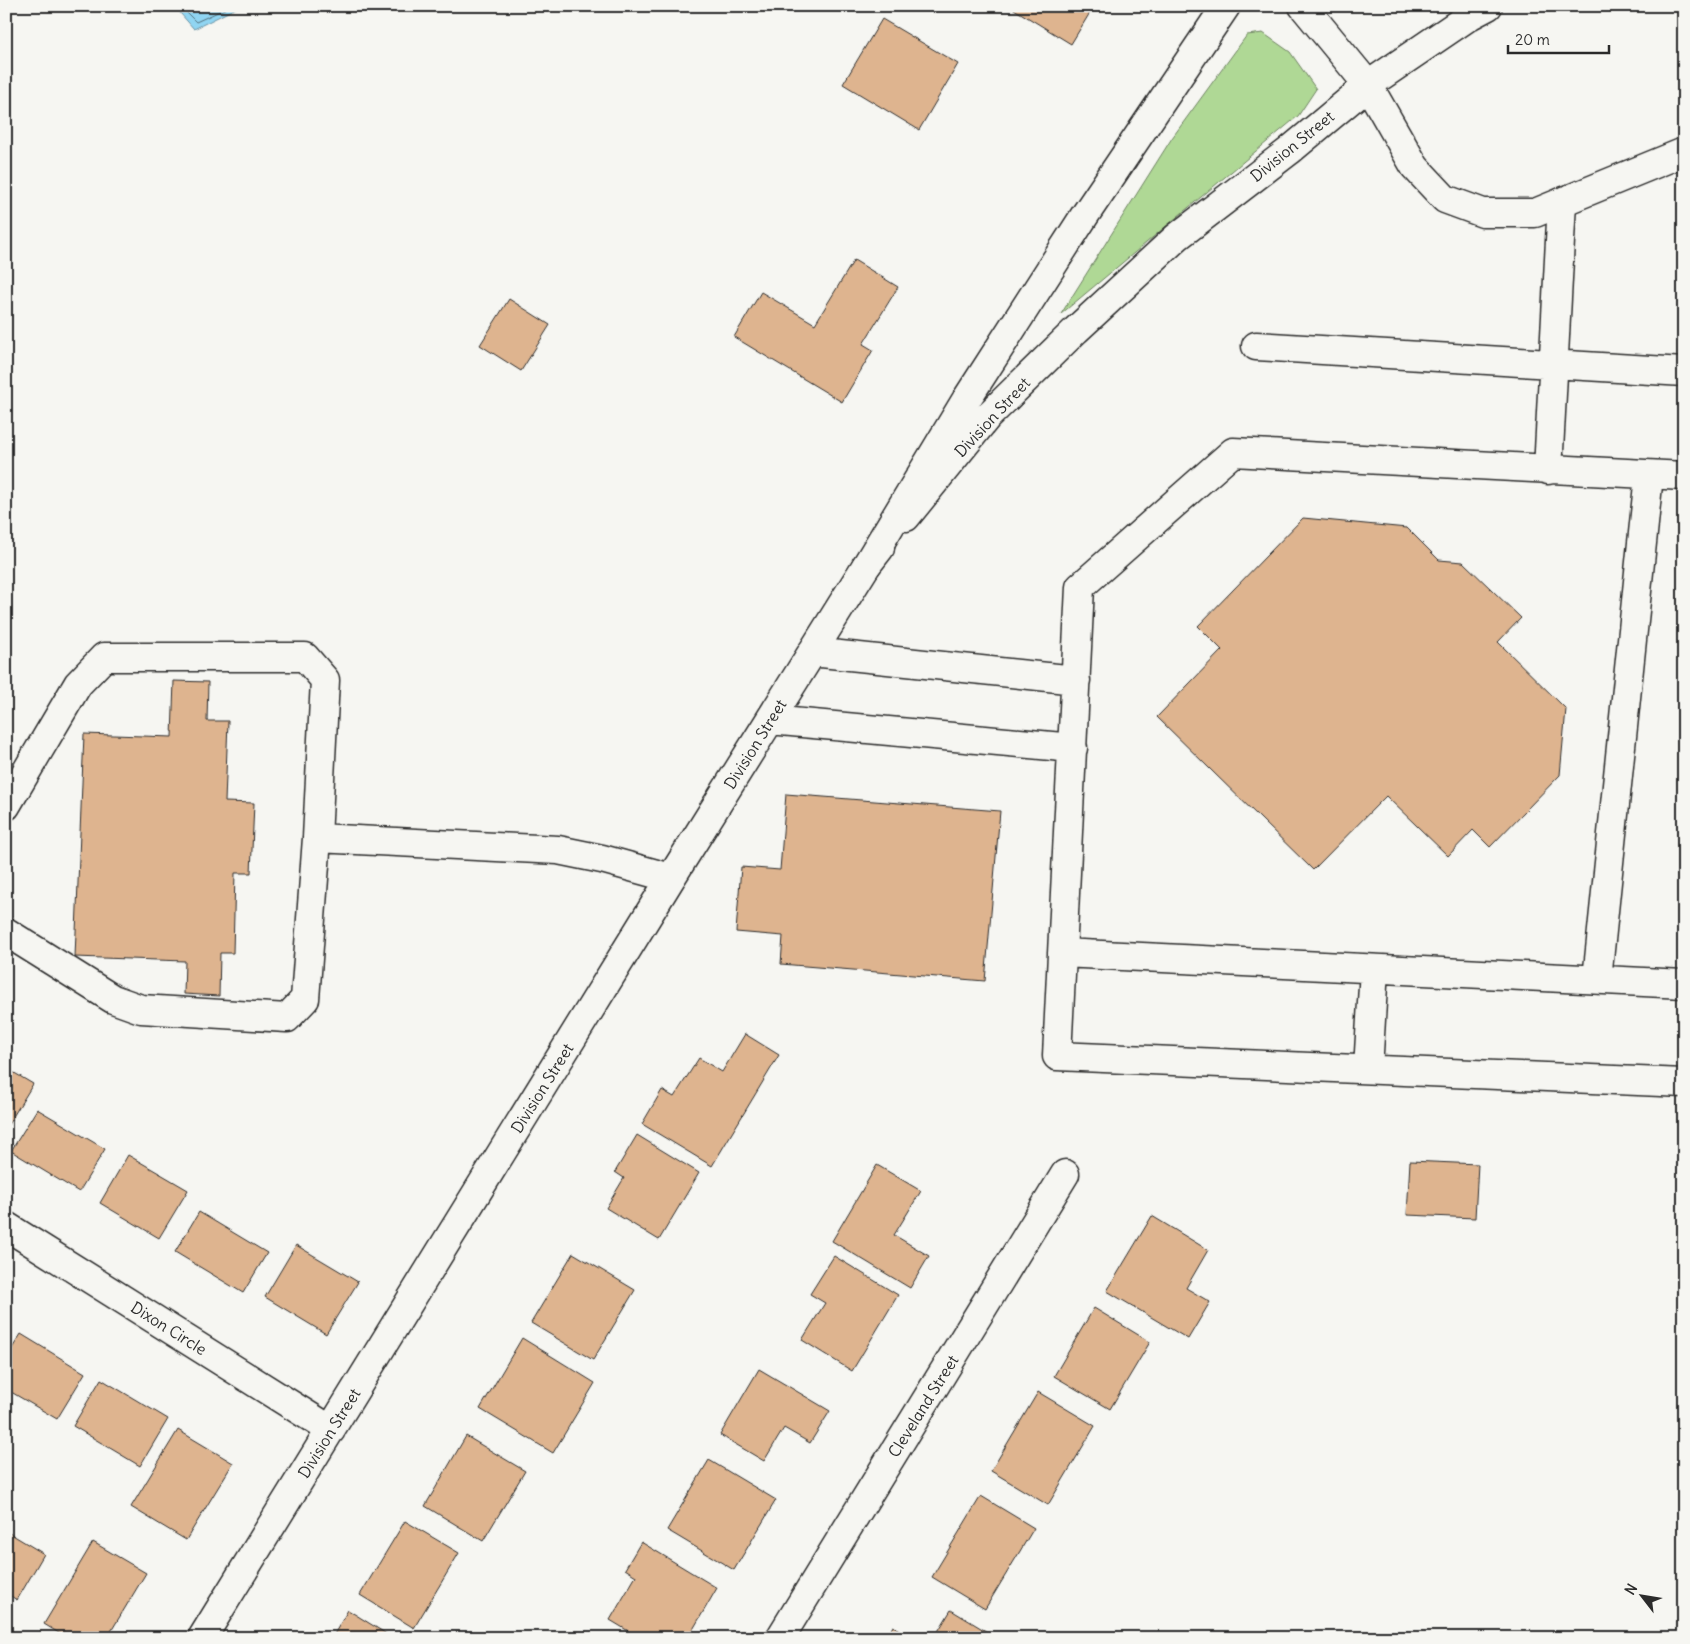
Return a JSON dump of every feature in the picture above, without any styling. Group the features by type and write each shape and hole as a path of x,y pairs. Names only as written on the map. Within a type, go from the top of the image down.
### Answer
{"street":[{"path":"866,566 966,400 1085,215 1226,6"},
{"path":"1303,6 1368,85 1414,168 1445,199 1483,213 1535,213 1630,176 1684,152"},
{"name":"Division Street","path":"202,1638 866,566 987,417 1076,330 1176,237 1288,151 1368,85 1488,6"},
{"path":"1548,470 1562,202"},
{"path":"1256,346 1684,372"},
{"path":"1684,476 1233,452 1080,587 1057,1056 1684,1083"},
{"path":"1597,980 1649,474"},
{"path":"812,652 1076,680"},
{"path":"6,806 78,684 104,657 305,657 324,680 317,838 305,999 287,1018 141,1009 113,999 6,932"},
{"path":"770,720 1072,748"},
{"path":"317,838 558,850 602,859 671,878"},
{"path":"1062,953 1684,984"},
{"path":"1368,1069 1374,969"},
{"name":"Cleveland Street","path":"780,1638 1065,1174"},
{"name":"Dixon Circle","path":"6,1226 331,1430"}],"green space":[{"path":"1263,33 1290,52 1316,89 1298,116 1061,314 1172,138 1247,35"}],"water":[{"path":"174,6 240,6 194,29"}],"building":[{"path":"1009,6 1094,6 1071,44"},
{"path":"882,19 958,64 919,130 843,84"},
{"path":"854,260 898,287 863,344 873,350 842,402 734,337 761,292 815,324"},
{"path":"509,299 550,325 521,371 480,345"},
{"path":"1303,518 1407,528 1439,560 1463,562 1521,618 1498,642 1566,709 1560,775 1490,847 1473,830 1448,856 1386,796 1313,870 1157,717 1222,650 1198,626"},
{"path":"174,681 208,682 207,721 228,721 225,802 254,803 251,873 235,873 233,953 220,953 219,996 184,994 185,961 75,957 84,734 172,737"},
{"path":"786,794 1000,811 985,981 781,964 783,936 736,932 741,867 780,870"},
{"path":"745,1034 779,1055 712,1166 642,1124 662,1090 674,1097 699,1058 722,1072"},
{"path":"6,1068 33,1084 6,1128"},
{"path":"37,1109 105,1149 79,1192 11,1151"},
{"path":"637,1135 699,1173 659,1240 606,1208 624,1178 615,1172"},
{"path":"128,1155 188,1190 159,1238 100,1203"},
{"path":"1410,1161 1478,1164 1475,1218 1407,1215"},
{"path":"877,1165 921,1191 894,1235 929,1256 910,1288 832,1241"},
{"path":"199,1212 267,1253 243,1293 175,1252"},
{"path":"1152,1216 1208,1250 1186,1288 1210,1302 1188,1339 1107,1291"},
{"path":"296,1245 358,1282 326,1334 265,1297"},
{"path":"573,1253 635,1290 593,1360 531,1323"},
{"path":"834,1256 898,1295 852,1371 802,1340 825,1303 810,1294"},
{"path":"1094,1308 1150,1342 1110,1409 1054,1376"},
{"path":"21,1334 85,1373 57,1419 6,1389 6,1358"},
{"path":"522,1338 595,1383 553,1453 480,1409"},
{"path":"759,1369 830,1411 810,1443 784,1428 764,1461 720,1435"},
{"path":"101,1379 168,1419 140,1466 73,1426"},
{"path":"1038,1392 1095,1426 1048,1505 991,1471"},
{"path":"178,1430 233,1463 186,1540 131,1507"},
{"path":"466,1436 525,1471 483,1541 425,1506"},
{"path":"709,1460 776,1500 734,1570 667,1530"},
{"path":"981,1496 1034,1528 985,1609 932,1577"},
{"path":"405,1521 459,1553 414,1628 360,1595"},
{"path":"6,1531 44,1554 17,1600 6,1593"},
{"path":"93,1542 146,1573 107,1638 67,1638 44,1624"},
{"path":"641,1542 717,1588 688,1638 640,1638 610,1620 636,1576 625,1569"},
{"path":"348,1610 393,1638 332,1638"},
{"path":"951,1610 994,1636 993,1638 934,1638"},
{"path":"893,1626 912,1638 886,1638"}]}
